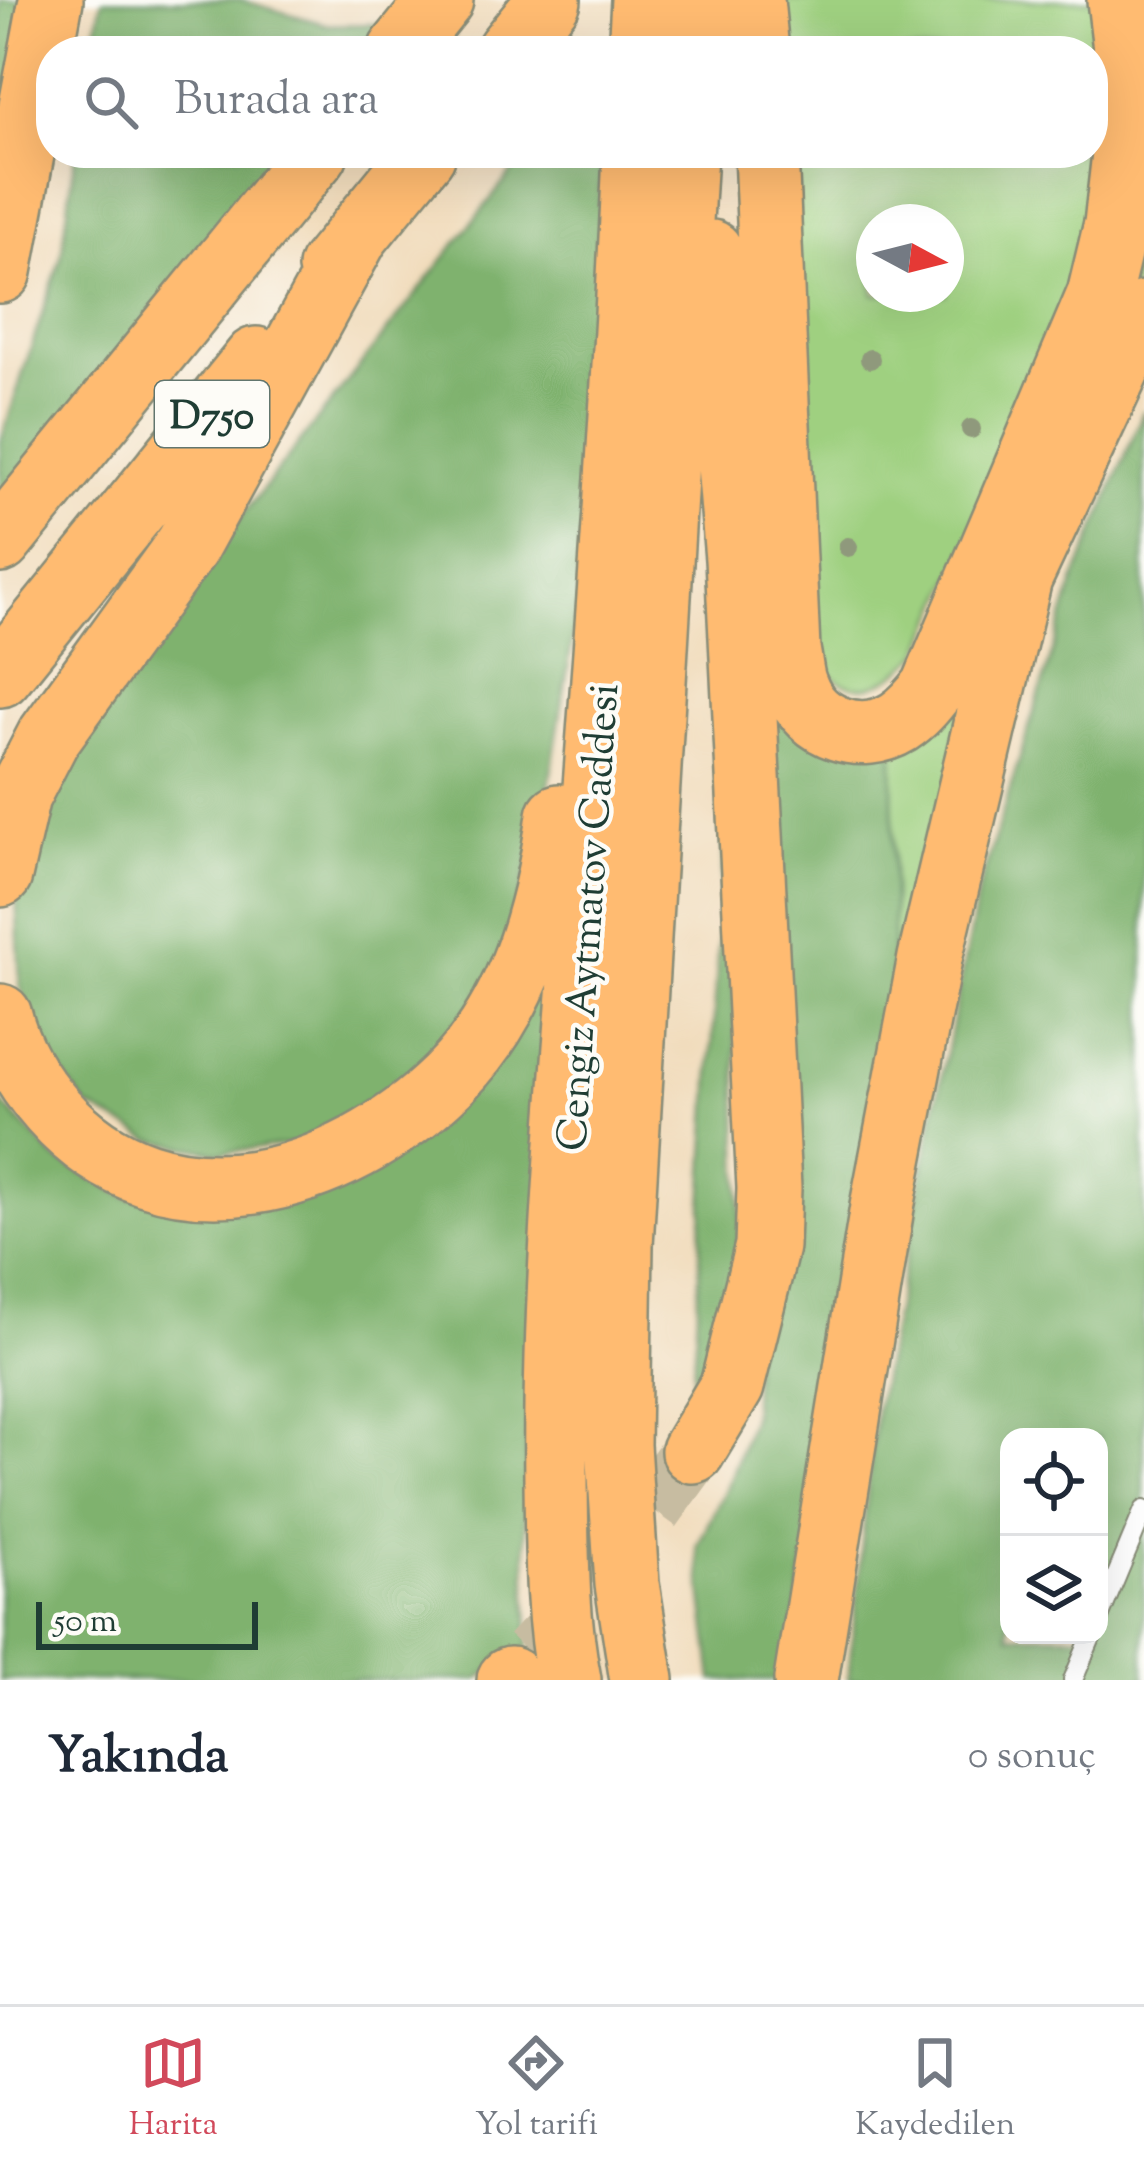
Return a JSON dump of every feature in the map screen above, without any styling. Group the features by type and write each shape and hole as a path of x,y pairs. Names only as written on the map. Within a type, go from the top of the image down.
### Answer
{"highway":[{"path":"44,36 51,0"},
{"path":"412,36 441,0"},
{"path":"520,36 549,0"},
{"path":"752,0 756,36"},
{"path":"767,168 781,526 792,669 796,689 811,712 830,727 874,732 896,725 933,688 1099,295 1116,224 1126,136 1127,64 1119,0"},
{"path":"0,271 36,80"},
{"name":"D750","path":"0,541 304,168"},
{"name":"D750","path":"0,675 412,168"},
{"name":"Cengiz Aytmatov Caddesi","path":"569,1680 556,1511 560,1247 622,441 634,168"},
{"name":"Cengiz Aytmatov Caddesi","path":"642,1680 627,1584 618,1445 621,1245 684,168"},
{"path":"693,1451 732,1386 767,1246 770,1188 737,559 704,168"},
{"path":"0,875 18,796 48,738 187,546 357,235"},
{"path":"806,1680 882,1207 930,958 998,670 1021,578 1144,314"},
{"path":"0,1016 6,1041 29,1084 67,1126 117,1163 175,1182 229,1185 290,1177 312,1169 369,1141 450,1079 497,1016 521,973 540,909 622,441"}],"lane":[{"path":"1108,1596 1144,1510"},
{"path":"1073,1680 1088,1644"}],"green space":[{"path":"0,0 33,0 0,177"},
{"path":"102,0 241,0 328,25 386,24 376,36 95,36"},
{"path":"769,0 1097,0 1103,36 771,36"},
{"path":"1144,0 1144,251 893,1052 893,751 996,568 1100,168 1108,168 1108,138"},
{"path":"74,168 269,168 0,498 0,443 61,257"},
{"path":"515,168 601,168 587,549 548,792 502,964 425,1067 297,1144 219,1153 151,1140 86,1105 45,1052 20,986 16,887 52,778 88,712"},
{"path":"779,168 1098,168 1088,271 919,655 882,682 859,687 819,666"},
{"path":"1144,410 1144,1680 848,1680 876,1408 978,892 1075,580"},
{"path":"766,706 893,751 893,1052 785,1680 713,1680 697,1546 731,1478 752,1414"},
{"path":"728,779 741,1218 726,1333 690,1429"},
{"path":"534,994 562,994 529,1359 525,1525 529,1646 477,1680 0,1680 0,1101 56,1159 127,1197 250,1212"}],"tunnel":[{"path":"532,1656 588,1596 693,1451"}]}
